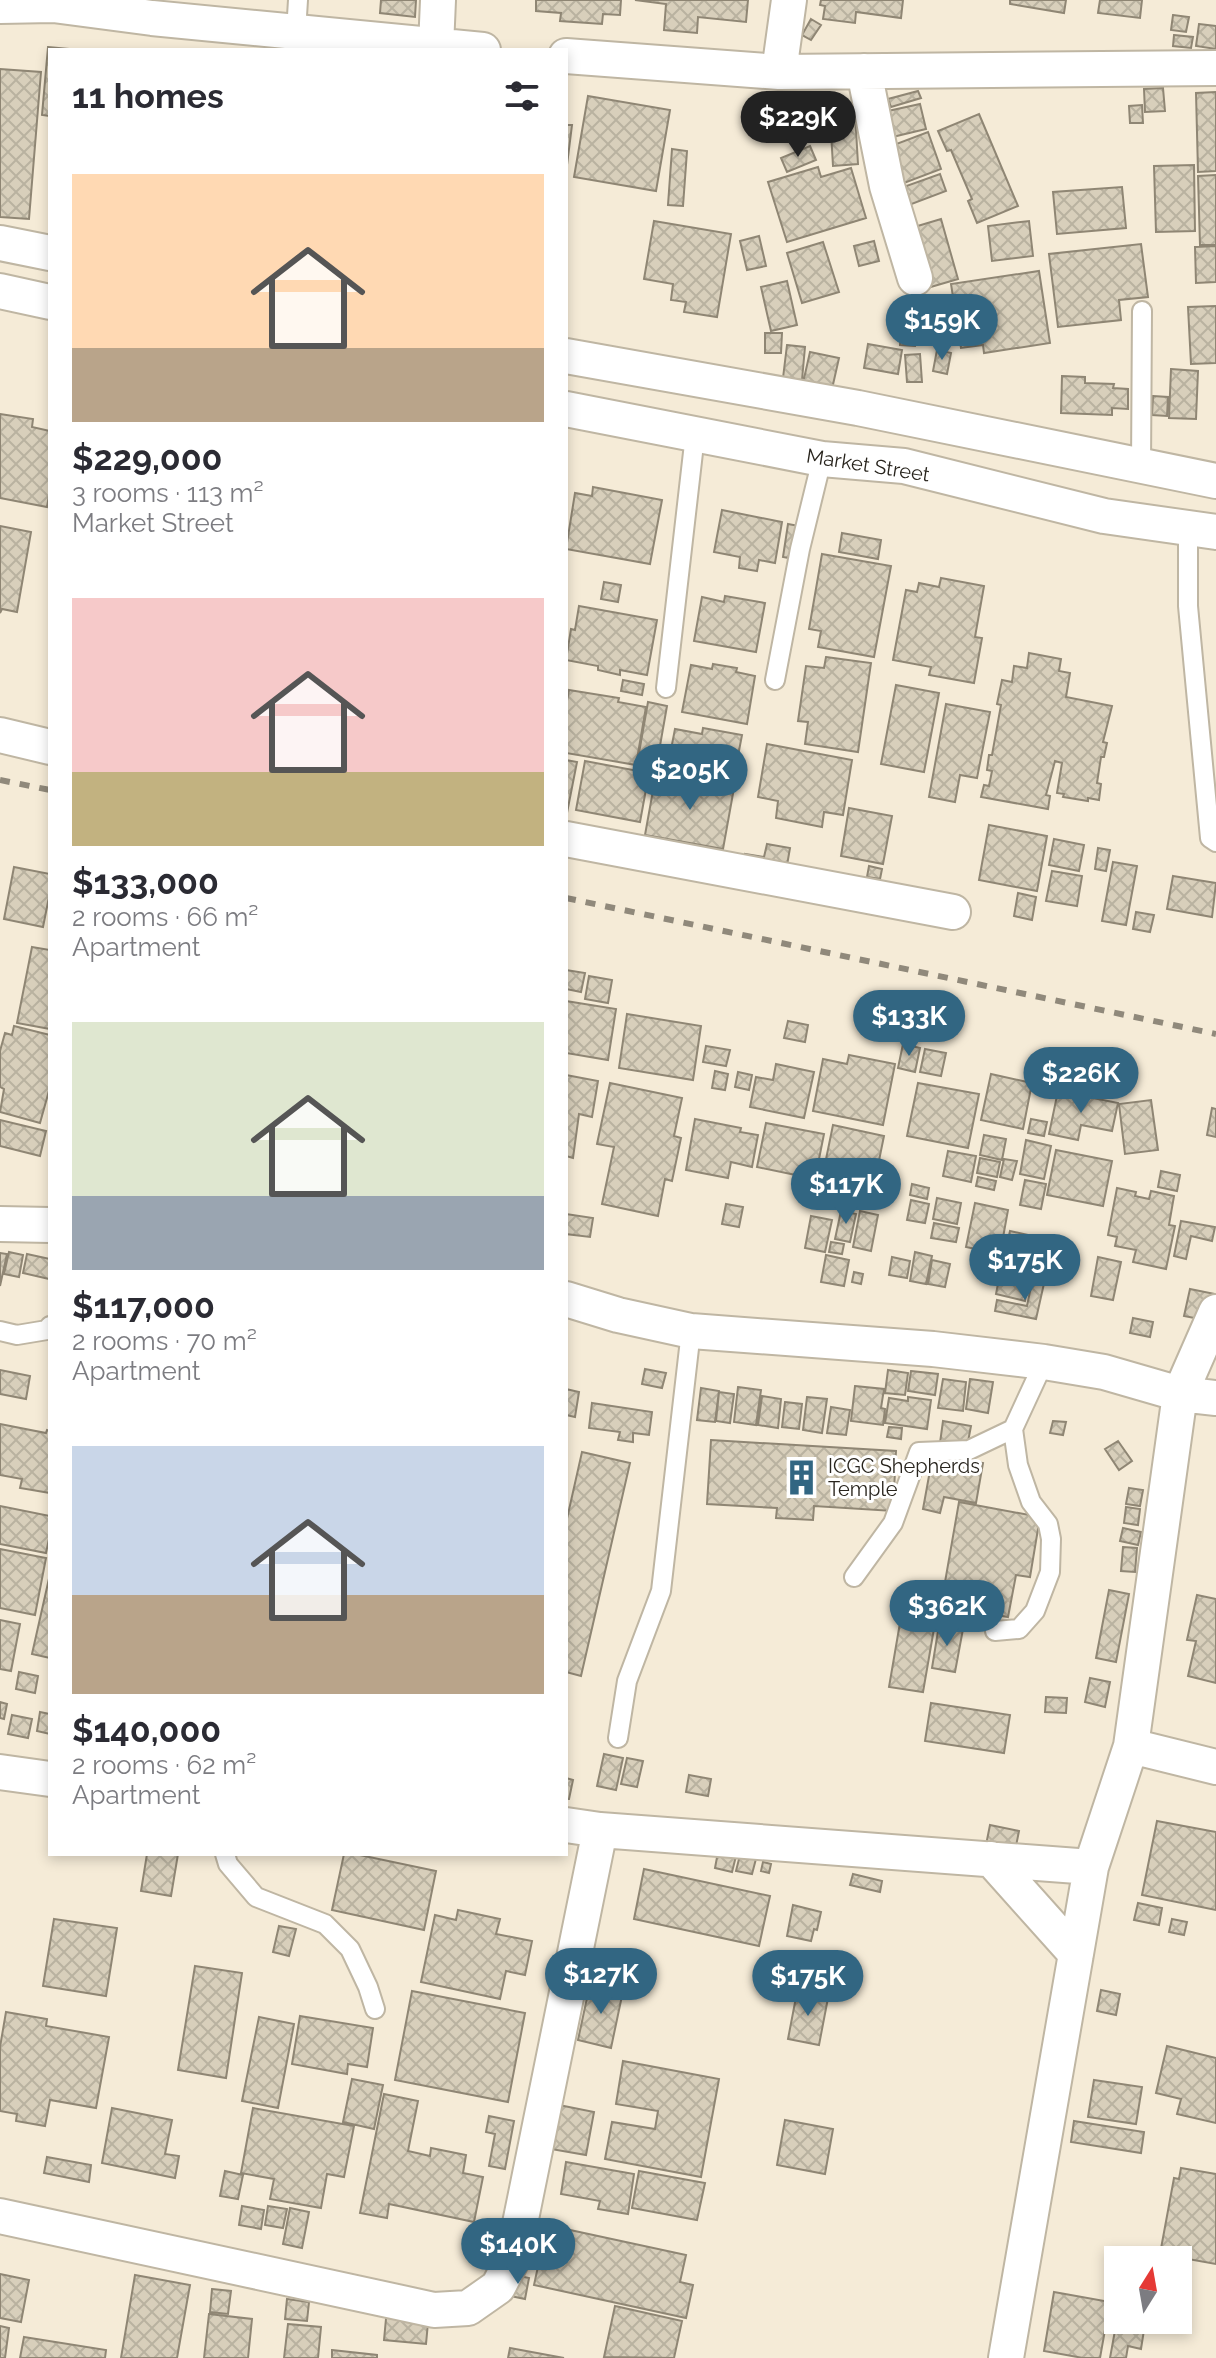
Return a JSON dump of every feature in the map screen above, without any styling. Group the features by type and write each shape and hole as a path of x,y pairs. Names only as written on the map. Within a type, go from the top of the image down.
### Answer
{"street":[{"path":"436,47 438,0"},
{"path":"779,72 789,0"},
{"path":"0,6 53,5 152,18 297,16 452,48"},
{"path":"568,56 779,72 1216,68"},
{"path":"864,71 887,186 915,278"},
{"path":"0,243 48,253"},
{"path":"0,291 48,302"},
{"path":"568,356 858,408 1216,481"},
{"name":"Market Street","path":"568,415 822,459 904,466 1104,516 1202,531"},
{"path":"0,735 48,747"},
{"path":"568,839 953,912"},
{"path":"0,1224 48,1225"},
{"path":"568,1300 618,1315 691,1331 933,1349 1044,1362 1104,1372 1180,1394 1216,1398"},
{"path":"1006,2358 1091,1867 1131,1746 1180,1394 1216,1312"},
{"path":"1131,1746 1216,1767"},
{"path":"0,1772 48,1779"},
{"path":"568,1825 1091,1867"},
{"path":"0,2216 434,2310 468,2308 498,2287 513,2258 600,1830"},
{"path":"991,1859 1076,1954"}],"lane":[{"path":"1141,466 1142,311"},
{"path":"666,688 695,435"},
{"path":"775,680 800,549 822,459"},
{"path":"1202,531 1188,606 1210,838 1216,842"},
{"path":"0,1331 17,1335 48,1329"},
{"path":"618,1738 627,1681 661,1591 691,1331"},
{"path":"995,1631 1019,1629 1035,1611 1050,1572 1048,1524 1031,1502 1018,1465 1013,1429 1044,1362"},
{"path":"854,1577 893,1523 919,1452 969,1450 1013,1429"},
{"path":"226,1856 228,1864 256,1897 325,1924 350,1949 375,2009"}],"building":[{"path":"381,0 416,0 415,17 380,13"},
{"path":"536,0 621,0 620,15 603,14 602,24 560,21 561,13 536,11"},
{"path":"635,0 748,0 746,22 698,17 697,33 664,30 666,4"},
{"path":"821,0 903,0 901,18 856,12 855,23 823,19 825,6 820,5"},
{"path":"1010,0 1066,0 1064,13 1010,4"},
{"path":"1100,0 1142,0 1140,18 1098,13"},
{"path":"1173,15 1189,17 1186,32 1171,30"},
{"path":"811,19 821,25 811,40 802,35"},
{"path":"1199,24 1216,26 1216,49 1196,46"},
{"path":"1174,35 1193,37 1191,48 1173,46"},
{"path":"48,47 59,48 48,48 48,116 42,115"},
{"path":"0,69 41,72 29,219 0,217"},
{"path":"1163,88 1165,111 1145,112 1144,89"},
{"path":"918,91 921,98 891,107 888,99"},
{"path":"1216,92 1216,171 1198,172 1196,93"},
{"path":"588,96 670,110 656,191 574,177"},
{"path":"920,104 926,129 880,140 874,114"},
{"path":"1142,105 1143,123 1130,123 1129,106"},
{"path":"855,113 858,164 833,166 830,114"},
{"path":"979,114 1018,206 977,223 968,201 972,199 951,150 947,151 938,131"},
{"path":"568,125 572,125 568,157"},
{"path":"928,132 941,169 904,183 891,146"},
{"path":"810,146 816,160 787,172 781,158"},
{"path":"672,149 687,151 683,206 668,205"},
{"path":"1194,165 1195,231 1156,232 1154,166"},
{"path":"818,167 821,177 851,168 866,218 787,242 768,182"},
{"path":"940,174 946,191 901,208 895,190"},
{"path":"1216,175 1216,245 1200,245 1198,176"},
{"path":"1122,187 1126,228 1057,234 1053,192"},
{"path":"941,219 958,279 924,289 911,228"},
{"path":"654,221 731,234 717,317 684,312 686,302 671,300 673,284 644,279"},
{"path":"1029,221 1033,256 992,261 988,226"},
{"path":"759,236 766,266 747,270 740,241"},
{"path":"874,241 879,261 859,266 854,246"},
{"path":"823,242 839,292 802,303 787,253"},
{"path":"1141,244 1148,297 1119,300 1121,320 1058,327 1049,254"},
{"path":"1216,246 1216,282 1196,283 1195,247"},
{"path":"1039,271 1050,343 984,353 983,345 961,348 951,284"},
{"path":"787,281 797,325 771,331 761,287"},
{"path":"1216,306 1216,363 1191,364 1188,307"},
{"path":"901,326 916,327 915,346 900,345"},
{"path":"765,333 782,333 781,353 765,353"},
{"path":"868,344 902,350 898,374 864,368"},
{"path":"787,345 805,347 802,380 783,378"},
{"path":"937,350 951,353 947,374 933,371"},
{"path":"810,352 839,358 832,389 803,383"},
{"path":"920,354 922,382 907,382 905,355"},
{"path":"1171,369 1198,371 1196,419 1169,418"},
{"path":"1062,376 1085,377 1085,383 1114,384 1113,388 1128,389 1128,409 1112,408 1112,415 1061,413"},
{"path":"1153,396 1168,397 1167,416 1152,415"},
{"path":"0,414 33,419 32,427 48,431 47,507 0,498"},
{"path":"593,487 662,500 650,564 568,549 575,493 592,496"},
{"path":"722,510 782,522 775,563 759,560 757,571 739,568 740,557 714,552"},
{"path":"788,524 799,526 794,559 783,557"},
{"path":"0,526 31,532 17,612 2,609 0,613"},
{"path":"842,533 881,540 878,559 839,552"},
{"path":"822,554 891,566 874,657 818,647 821,631 809,629"},
{"path":"941,578 984,586 975,637 982,638 974,683 929,675 931,667 893,660 906,590 917,592 919,583 939,587"},
{"path":"604,582 621,585 618,602 601,599"},
{"path":"725,596 765,603 756,652 694,641 702,597 724,602"},
{"path":"579,606 657,620 647,675 620,670 620,675 598,670 598,666 568,660 571,629 575,630"},
{"path":"1029,653 1061,659 1059,671 1070,673 1066,697 1112,706 1097,783 1101,784 1099,800 1063,797 1064,794 1057,793 1062,763 1055,761 1046,795 1050,796 1048,809 981,797 984,785 989,786 992,771 987,770 1001,705 997,704 1002,680 1012,682 1014,666 1027,668"},
{"path":"826,657 871,663 858,752 805,744 808,722 798,721 806,666 824,668"},
{"path":"713,664 737,668 736,672 755,676 747,724 682,712 691,665 712,669"},
{"path":"623,680 644,684 642,695 621,691"},
{"path":"896,685 939,693 924,772 881,764"},
{"path":"569,690 619,698 618,702 646,707 636,765 568,753"},
{"path":"648,702 667,706 658,757 639,753"},
{"path":"946,704 990,712 977,778 960,775 955,802 929,797"},
{"path":"703,728 742,735 733,782 667,770 675,729 702,734"},
{"path":"767,744 852,760 843,815 824,812 822,827 776,818 778,801 758,797"},
{"path":"568,760 577,762 568,808"},
{"path":"585,761 649,773 640,822 576,810"},
{"path":"656,774 734,788 723,849 645,835"},
{"path":"849,808 892,816 883,864 841,856"},
{"path":"989,825 1047,836 1037,891 979,880"},
{"path":"1054,839 1084,845 1079,871 1049,865"},
{"path":"767,844 790,848 786,871 744,863 745,854 764,857"},
{"path":"1098,848 1110,850 1106,871 1095,869"},
{"path":"1113,862 1137,866 1126,925 1102,921"},
{"path":"869,866 882,869 880,879 867,877"},
{"path":"14,867 48,874 48,902 43,927 4,919"},
{"path":"1052,871 1082,876 1077,906 1046,901"},
{"path":"1173,876 1216,883 1212,917 1167,909"},
{"path":"1018,893 1036,897 1032,920 1014,916"},
{"path":"1136,912 1154,915 1150,932 1133,929"},
{"path":"32,947 48,950 48,1029 17,1023"},
{"path":"568,970 585,973 581,992 568,989"},
{"path":"589,976 612,980 608,1003 585,999"},
{"path":"568,1001 616,1009 608,1060 568,1053"},
{"path":"627,1014 701,1026 693,1080 619,1068"},
{"path":"788,1021 808,1025 805,1042 784,1038"},
{"path":"14,1026 48,1034 48,1094 40,1123 0,1112 4,1089 0,1087 0,1051 5,1033 12,1035"},
{"path":"903,1044 920,1048 915,1072 898,1068"},
{"path":"706,1046 730,1050 726,1066 703,1062"},
{"path":"925,1049 946,1053 941,1076 920,1072"},
{"path":"849,1055 895,1064 883,1125 813,1111 823,1059 847,1064"},
{"path":"776,1064 814,1072 804,1118 750,1107 756,1077 773,1080"},
{"path":"715,1071 728,1074 725,1090 712,1088"},
{"path":"738,1072 752,1075 749,1090 735,1087"},
{"path":"991,1074 1032,1083 1023,1129 981,1120"},
{"path":"568,1075 598,1081 592,1117 579,1114 573,1158 568,1157"},
{"path":"610,1083 682,1098 674,1136 681,1138 672,1181 665,1179 658,1216 602,1204 614,1147 597,1144"},
{"path":"918,1083 979,1094 968,1148 907,1136"},
{"path":"1058,1091 1118,1103 1112,1131 1081,1125 1078,1140 1049,1134"},
{"path":"1151,1100 1158,1150 1125,1154 1119,1104"},
{"path":"1212,1108 1216,1109 1216,1137 1207,1135"},
{"path":"695,1119 741,1128 740,1132 758,1135 752,1167 731,1162 728,1178 686,1170"},
{"path":"1031,1119 1047,1122 1044,1136 1028,1133"},
{"path":"0,1120 46,1131 40,1156 0,1146"},
{"path":"766,1123 824,1134 815,1179 757,1167"},
{"path":"833,1125 884,1136 875,1180 839,1176 840,1172 824,1169"},
{"path":"984,1135 1006,1139 1002,1160 980,1155"},
{"path":"1026,1140 1051,1146 1044,1179 1020,1174"},
{"path":"1056,1150 1112,1161 1103,1206 1047,1195"},
{"path":"948,1151 976,1156 971,1182 943,1176"},
{"path":"980,1158 1000,1162 997,1177 977,1173"},
{"path":"1004,1159 1017,1161 1012,1180 1000,1177"},
{"path":"1161,1171 1180,1175 1177,1191 1158,1187"},
{"path":"978,1177 996,1181 994,1190 976,1186"},
{"path":"1025,1180 1046,1184 1041,1209 1020,1205"},
{"path":"912,1184 929,1188 927,1199 910,1195"},
{"path":"1117,1188 1149,1199 1151,1191 1174,1196 1169,1225 1175,1226 1166,1269 1133,1262 1136,1250 1115,1246 1117,1237 1108,1235"},
{"path":"937,1198 961,1203 957,1224 933,1219"},
{"path":"911,1200 929,1204 925,1223 907,1220"},
{"path":"975,1203 1008,1210 1000,1254 966,1247"},
{"path":"726,1204 743,1207 739,1227 722,1224"},
{"path":"841,1211 856,1214 850,1242 835,1239"},
{"path":"860,1211 878,1215 871,1251 853,1247"},
{"path":"568,1214 593,1218 590,1237 568,1234"},
{"path":"811,1216 832,1220 825,1252 805,1248"},
{"path":"1181,1221 1215,1227 1212,1241 1191,1236 1186,1259 1174,1256"},
{"path":"934,1223 959,1228 956,1242 931,1238"},
{"path":"1010,1231 1037,1237 1033,1258 1005,1253"},
{"path":"831,1242 844,1244 842,1254 829,1252"},
{"path":"9,1252 23,1255 19,1277 4,1274"},
{"path":"915,1252 932,1256 926,1284 910,1281"},
{"path":"0,1253 7,1254 0,1286"},
{"path":"27,1254 48,1259 48,1279 23,1273"},
{"path":"826,1255 849,1260 844,1286 821,1282"},
{"path":"892,1257 910,1261 907,1278 889,1275"},
{"path":"1098,1257 1121,1262 1113,1300 1091,1296"},
{"path":"1003,1258 1032,1264 1025,1301 996,1294"},
{"path":"932,1260 950,1264 945,1287 928,1284"},
{"path":"854,1272 863,1274 861,1284 852,1282"},
{"path":"1033,1277 1045,1279 1036,1319 995,1311 997,1300 1027,1306"},
{"path":"1190,1289 1215,1294 1210,1321 1184,1316"},
{"path":"1133,1318 1153,1322 1150,1337 1130,1333"},
{"path":"645,1369 666,1373 662,1388 642,1384"},
{"path":"0,1370 30,1376 26,1399 0,1394"},
{"path":"888,1370 908,1373 905,1395 885,1393"},
{"path":"911,1371 938,1374 935,1395 908,1391"},
{"path":"943,1379 966,1382 963,1411 938,1408"},
{"path":"970,1379 993,1382 988,1413 966,1409"},
{"path":"855,1386 884,1389 881,1408 885,1409 883,1425 851,1421"},
{"path":"738,1387 761,1390 756,1425 734,1422"},
{"path":"701,1388 719,1391 715,1422 697,1420"},
{"path":"568,1389 579,1392 575,1417 568,1415"},
{"path":"719,1392 734,1394 730,1423 716,1421"},
{"path":"762,1396 781,1399 778,1428 758,1425"},
{"path":"807,1397 827,1399 822,1433 803,1430"},
{"path":"908,1397 931,1400 927,1429 885,1423 889,1398 908,1401"},
{"path":"785,1402 802,1404 799,1429 782,1427"},
{"path":"592,1403 652,1412 649,1435 633,1433 633,1442 618,1440 620,1432 589,1428"},
{"path":"831,1407 850,1410 846,1435 827,1433"},
{"path":"943,1421 971,1426 967,1447 940,1443"},
{"path":"1053,1421 1066,1422 1063,1435 1050,1433"},
{"path":"0,1424 46,1433 48,1430 48,1493 20,1488 22,1479 0,1475"},
{"path":"889,1427 902,1428 901,1439 887,1437"},
{"name":"ICGC Shepherds Temple","path":"711,1440 896,1451 893,1511 814,1506 813,1520 776,1518 777,1508 707,1504"},
{"path":"1118,1441 1132,1461 1119,1470 1105,1449"},
{"path":"582,1452 630,1463 581,1676 568,1673 568,1514"},
{"path":"933,1454 983,1463 976,1503 944,1497 940,1513 923,1509"},
{"path":"1129,1488 1143,1490 1140,1506 1126,1504"},
{"path":"959,1502 1040,1517 1030,1577 1016,1575 1008,1617 941,1605"},
{"path":"0,1506 48,1516 46,1553 0,1544"},
{"path":"1126,1507 1140,1509 1138,1525 1124,1523"},
{"path":"1123,1528 1141,1532 1138,1545 1120,1541"},
{"path":"1123,1547 1137,1548 1135,1572 1121,1571"},
{"path":"0,1549 46,1558 35,1615 0,1608"},
{"path":"48,1583 48,1658 32,1654"},
{"path":"1109,1590 1129,1594 1116,1662 1096,1658"},
{"path":"1197,1595 1216,1599 1216,1683 1188,1676 1196,1641 1187,1640"},
{"path":"901,1617 935,1623 923,1692 889,1687"},
{"path":"0,1620 20,1624 11,1671 0,1669"},
{"path":"939,1625 963,1629 955,1672 932,1668"},
{"path":"19,1672 38,1676 35,1693 16,1689"},
{"path":"1090,1678 1110,1682 1105,1707 1085,1702"},
{"path":"1046,1697 1067,1698 1066,1713 1045,1712"},
{"path":"0,1702 7,1704 4,1719 0,1718"},
{"path":"931,1703 1010,1715 1004,1753 925,1741"},
{"path":"40,1712 48,1714 48,1734 37,1731"},
{"path":"12,1715 32,1719 28,1738 8,1734"},
{"path":"604,1754 623,1758 616,1790 597,1786"},
{"path":"627,1758 643,1761 637,1787 621,1784"},
{"path":"689,1775 711,1779 708,1796 686,1792"},
{"path":"568,1779 573,1780 568,1799"},
{"path":"1157,1821 1216,1832 1216,1910 1142,1895"},
{"path":"990,1825 1019,1831 1015,1851 986,1845"},
{"path":"741,1851 757,1855 752,1874 736,1871"},
{"path":"718,1852 736,1856 732,1872 715,1868"},
{"path":"147,1856 178,1856 171,1896 141,1891"},
{"path":"344,1856 365,1856 436,1871 424,1930 332,1910"},
{"path":"763,1862 771,1864 769,1873 761,1871"},
{"path":"644,1869 770,1896 759,1946 634,1919"},
{"path":"853,1874 882,1881 880,1892 850,1885"},
{"path":"1138,1903 1162,1908 1159,1925 1134,1920"},
{"path":"793,1905 821,1912 811,1941 787,1936"},
{"path":"458,1910 500,1919 496,1934 532,1941 525,1975 506,1971 500,1999 421,1982 435,1915 456,1920"},
{"path":"54,1919 117,1928 106,1996 43,1986"},
{"path":"1172,1919 1187,1922 1184,1935 1169,1932"},
{"path":"279,1926 296,1929 289,1956 273,1952"},
{"path":"195,1966 242,1973 226,2078 178,2070"},
{"path":"590,1984 623,1991 611,2048 578,2040"},
{"path":"1101,1990 1120,1994 1116,2015 1097,2011"},
{"path":"412,1991 525,2013 508,2102 395,2080"},
{"path":"797,1992 828,1998 819,2045 788,2039"},
{"path":"6,2012 47,2019 46,2026 109,2037 96,2108 50,2100 45,2126 16,2121 17,2114 0,2111 0,2047"},
{"path":"300,2016 373,2028 367,2067 348,2064 347,2074 292,2064"},
{"path":"259,2017 294,2024 278,2108 242,2101"},
{"path":"1167,2046 1216,2058 1216,2123 1177,2114 1181,2099 1156,2093"},
{"path":"623,2061 719,2079 701,2177 605,2159 612,2122 655,2129 658,2111 616,2104"},
{"path":"352,2079 383,2085 374,2129 343,2122"},
{"path":"1094,2080 1142,2087 1136,2124 1088,2117"},
{"path":"384,2094 418,2101 408,2151 430,2156 431,2148 466,2155 463,2173 483,2177 474,2222 389,2204 387,2218 360,2213"},
{"path":"559,2105 594,2112 586,2155 551,2149"},
{"path":"112,2108 172,2120 165,2154 179,2156 175,2178 102,2163"},
{"path":"253,2108 354,2126 344,2177 327,2174 321,2208 270,2199 274,2179 241,2173"},
{"path":"489,2116 514,2121 505,2169 489,2166 495,2134 486,2132"},
{"path":"785,2120 833,2129 825,2174 777,2165"},
{"path":"1074,2121 1144,2132 1141,2153 1071,2142"},
{"path":"47,2157 91,2165 89,2182 44,2173"},
{"path":"566,2162 634,2174 628,2214 598,2209 600,2201 561,2194"},
{"path":"1181,2168 1216,2174 1216,2264 1192,2260 1192,2246 1161,2246 1174,2178 1179,2179"},
{"path":"225,2171 243,2175 238,2199 220,2196"},
{"path":"639,2171 705,2183 697,2220 632,2208"},
{"path":"242,2206 264,2210 261,2229 239,2225"},
{"path":"268,2206 287,2209 283,2228 265,2225"},
{"path":"290,2208 309,2212 302,2248 283,2244"},
{"path":"547,2225 686,2255 680,2282 693,2285 686,2318 534,2285"},
{"path":"0,2274 29,2280 21,2322 0,2318"},
{"path":"510,2274 529,2278 525,2299 506,2295"},
{"path":"135,2275 190,2285 177,2358 121,2358"},
{"path":"212,2289 231,2291 228,2314 210,2312"},
{"path":"1054,2292 1104,2301 1104,2334 1100,2358 1044,2351"},
{"path":"287,2299 309,2302 307,2321 285,2319"},
{"path":"615,2306 682,2321 674,2358 604,2357"},
{"path":"387,2308 429,2312 426,2344 384,2340"},
{"path":"209,2314 252,2319 248,2358 204,2358"},
{"path":"288,2324 321,2327 318,2358 284,2358"},
{"path":"0,2326 9,2328 5,2358 0,2358"},
{"path":"1114,2334 1143,2334 1141,2349 1128,2346 1126,2358 1110,2358"},
{"path":"24,2337 106,2350 105,2358 20,2358"},
{"path":"510,2348 564,2358 508,2358"},
{"path":"332,2350 377,2355 377,2358 332,2358"}],"railway":[{"path":"0,780 48,790"},
{"path":"568,898 1216,1034"}],"place":[{"name":"ICGC Shepherds Temple","path":"802,1478"}]}
